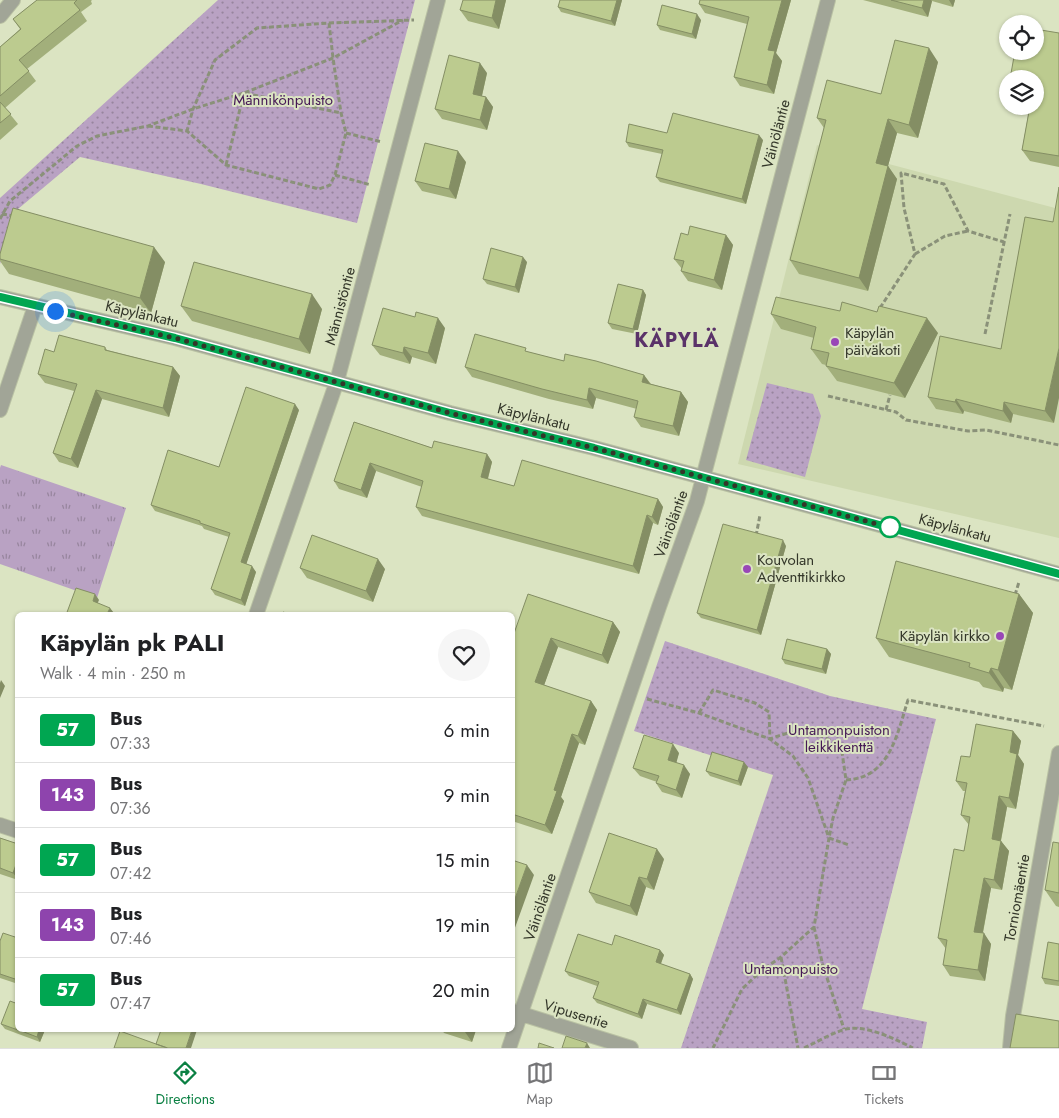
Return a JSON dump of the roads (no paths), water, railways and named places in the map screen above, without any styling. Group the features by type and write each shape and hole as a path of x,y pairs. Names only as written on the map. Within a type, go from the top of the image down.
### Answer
{"street":[{"path":"0,16 13,0"},
{"name":"Männistöntie","path":"257,612 337,381 438,0"},
{"name":"Väinöläntie","path":"516,1012 630,694 704,478 828,0"},
{"name":"Käpylänkatu","path":"0,297 175,338 450,413 594,448 1059,574"},
{"path":"0,410 35,306"},
{"name":"Torniomäentie","path":"1010,1048 1013,1016 1059,753"},
{"path":"0,825 15,830"},
{"name":"Vipusentie","path":"516,1012 631,1048"},
{"name":"Väinöläntie","path":"509,1048 512,1032"}],"place":[{"name":"Käpylän päiväkoti","path":"835,342"},
{"name":"Kouvolan Adventtikirkko","path":"747,569"},
{"name":"Käpylän kirkko","path":"1000,636"}],"district":[{"name":"KÄPYLÄ","path":"677,340"}],"park label":[{"name":"Männikönpuisto","path":"283,100"},
{"name":"Untamonpuiston leikkikenttä","path":"839,738"},
{"name":"Untamonpuisto","path":"791,969"}]}
